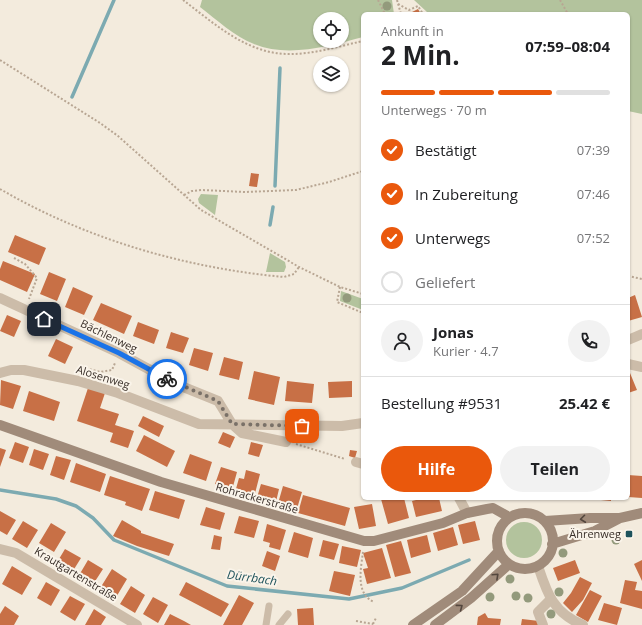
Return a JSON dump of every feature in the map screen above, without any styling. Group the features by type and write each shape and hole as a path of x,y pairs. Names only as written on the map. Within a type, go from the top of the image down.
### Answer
{"main road":[{"name":"Rohrackerstraße","path":"0,425 161,482 364,541 374,541 443,523 467,513 493,508 509,517"},
{"path":"529,512 545,521 550,528 552,544 547,556 538,566 524,569 508,565 499,551 498,536 500,528 509,517 519,513 529,512"},
{"path":"545,521 620,518 642,513"},
{"path":"552,544 595,531 620,518"},
{"path":"413,625 462,591 499,551"},
{"path":"436,625 471,598 508,565"}],"street":[{"name":"Bächlenweg","path":"0,298 119,353 176,384 218,401 232,424 242,433 290,443"},
{"path":"630,339 642,334"},
{"path":"630,364 642,367"},
{"name":"Alosenweg","path":"0,372 24,370 57,376 118,393 199,424 342,426 361,423"},
{"path":"460,500 467,513"},
{"name":"Krautgartenstraße","path":"0,549 16,553 137,625"},
{"path":"538,566 550,600 561,612 574,622 583,625"},
{"path":"543,625 538,612 550,600"}],"lane":[{"path":"266,625 269,606"},
{"path":"279,625 288,614"}],"path":[{"path":"183,0 232,36 245,43 278,54 298,54 361,41"},
{"path":"378,0 384,12"},
{"path":"397,0 400,12"},
{"path":"560,0 567,12"},
{"path":"398,4 409,10 418,6 422,12"},
{"path":"0,60 100,123 207,214 299,267 340,287 361,293"},
{"path":"184,195 192,190 245,192 296,190 329,182 361,172"},
{"path":"0,189 36,210 57,219 156,254 222,269 284,277 294,274 299,267"},
{"path":"14,258 25,264 37,278 25,309"},
{"path":"630,276 642,279"},
{"path":"340,287 338,302 361,312"},
{"path":"82,368 100,372 112,370 116,361"},
{"path":"290,443 360,463"},
{"path":"364,541 360,578 362,590 370,600 374,602"},
{"path":"356,621 373,624 376,618"}],"green space":[{"path":"202,0 392,0 394,12 361,12 361,38 349,41 349,12 313,12 313,48 316,48 281,50 267,48 254,44 240,37 200,7"},
{"path":"414,0 642,0 642,114 630,111 630,12 427,12"},
{"path":"201,194 218,195 215,215 199,203 198,199"},
{"path":"270,253 285,262 286,267 284,272 266,272"},
{"path":"341,291 361,298 361,309 340,301"},
{"path":"528,522 537,527 541,533 541,547 537,553 528,558 520,558 511,553 507,547 506,536 511,527 517,523"}],"building":[{"path":"418,9 420,12 412,12"},
{"path":"251,173 259,174 257,187 249,186"},
{"path":"15,235 46,248 39,265 8,252"},
{"path":"3,261 35,274 27,292 0,280 0,269"},
{"path":"49,272 66,279 57,301 40,294"},
{"path":"73,287 93,296 84,315 65,307"},
{"path":"635,295 642,317 630,320 630,297"},
{"path":"101,303 132,316 124,334 93,320"},
{"path":"7,315 21,321 14,337 0,331"},
{"path":"138,322 159,330 154,344 133,336"},
{"path":"171,332 189,338 183,353 166,348"},
{"path":"56,339 73,347 65,364 48,356"},
{"path":"194,348 213,353 208,371 189,365"},
{"path":"224,357 243,362 239,380 219,375"},
{"path":"254,371 280,377 274,405 248,399"},
{"path":"630,373 637,390 630,392"},
{"path":"1,380 21,386 13,409 0,405"},
{"path":"287,381 314,384 312,403 285,401"},
{"path":"352,381 352,397 329,398 328,382"},
{"path":"88,388 105,393 100,408 119,414 115,425 134,431 128,448 110,442 113,433 77,421"},
{"path":"29,391 60,402 54,421 23,411"},
{"path":"143,416 164,426 159,437 138,426"},
{"path":"223,432 235,437 230,448 218,443"},
{"path":"144,435 175,451 167,467 136,451"},
{"path":"15,442 29,447 23,463 9,458"},
{"path":"251,442 263,445 259,457 248,454"},
{"path":"0,448 6,450 0,467"},
{"path":"34,449 49,454 43,470 29,465"},
{"path":"350,450 357,451 355,458 349,456"},
{"path":"190,454 212,462 206,481 183,473"},
{"path":"56,456 71,460 64,480 50,475"},
{"path":"76,463 106,474 100,492 70,482"},
{"path":"221,467 237,472 232,490 215,484"},
{"path":"246,470 260,474 253,501 234,496 239,478 244,479"},
{"path":"630,475 642,476 642,498 630,497"},
{"path":"110,476 150,489 142,511 125,505 126,502 104,495"},
{"path":"261,484 279,489 275,506 256,501"},
{"path":"283,486 302,492 296,512 277,507"},
{"path":"155,491 185,500 179,519 149,510"},
{"path":"303,495 350,508 345,526 298,513"},
{"path":"381,500 404,500 409,518 388,524"},
{"path":"439,500 442,511 416,517 412,501"},
{"path":"372,504 376,526 359,529 354,507"},
{"path":"206,507 225,513 220,530 200,525"},
{"path":"0,511 16,520 7,535 0,531"},
{"path":"239,516 259,521 254,538 234,533"},
{"path":"122,520 141,531 141,533 174,544 169,556 137,546 113,536"},
{"path":"23,521 38,530 27,548 12,539"},
{"path":"475,521 480,540 463,544 458,525"},
{"path":"51,523 66,532 54,552 39,543"},
{"path":"267,524 286,530 280,550 269,547 270,543 263,541"},
{"path":"453,527 458,545 438,551 433,533"},
{"path":"294,532 313,538 308,558 288,552"},
{"path":"214,535 222,537 220,550 211,549"},
{"path":"427,535 431,552 411,558 407,540"},
{"path":"323,540 339,544 334,560 319,556"},
{"path":"401,541 411,573 395,577 386,545"},
{"path":"342,546 361,550 357,567 339,563"},
{"path":"382,548 391,578 367,584 363,569 368,568 363,553"},
{"path":"65,549 81,558 71,574 56,564"},
{"path":"267,551 280,556 275,571 262,566"},
{"path":"88,560 103,569 92,586 78,577"},
{"path":"575,560 580,573 558,581 553,568"},
{"path":"642,560 642,581 634,564"},
{"path":"12,566 32,578 22,595 2,584"},
{"path":"112,569 127,579 115,599 99,590"},
{"path":"334,571 355,575 350,596 329,591"},
{"path":"580,577 592,583 583,600 572,612 563,603 571,593"},
{"path":"625,580 637,582 635,590 642,591 642,609 620,603"},
{"path":"46,582 60,590 51,606 37,598"},
{"path":"186,582 229,604 221,617 179,595"},
{"path":"131,586 145,595 135,613 120,604"},
{"path":"590,590 602,596 588,622 576,615"},
{"path":"239,595 254,603 242,625 223,625"},
{"path":"70,596 85,604 75,621 60,612"},
{"path":"153,597 168,605 158,623 143,614"},
{"path":"604,603 622,608 617,625 598,620"},
{"path":"5,606 19,616 14,625 0,625 0,614"},
{"path":"313,608 314,625 298,625 297,609"},
{"path":"94,609 106,617 101,625 85,625"},
{"path":"485,613 488,618 501,619 500,625 477,625 478,617"},
{"path":"170,614 184,621 191,625 164,625"},
{"path":"522,619 539,621 538,625 521,625"}],"waterway":[{"path":"72,97 114,0"},
{"path":"275,186 280,68"},
{"path":"270,225 273,207"},
{"name":"Dürrbach","path":"0,490 56,499 76,506 93,518 114,540 227,586 349,599 402,588 469,560"}],"way so far":[{"path":"167,379 218,401 232,424 302,426"}],"place":[{"name":"Ährenweg","path":"629,534"}],"route":[{"path":"44,319 119,353 167,379"}]}
